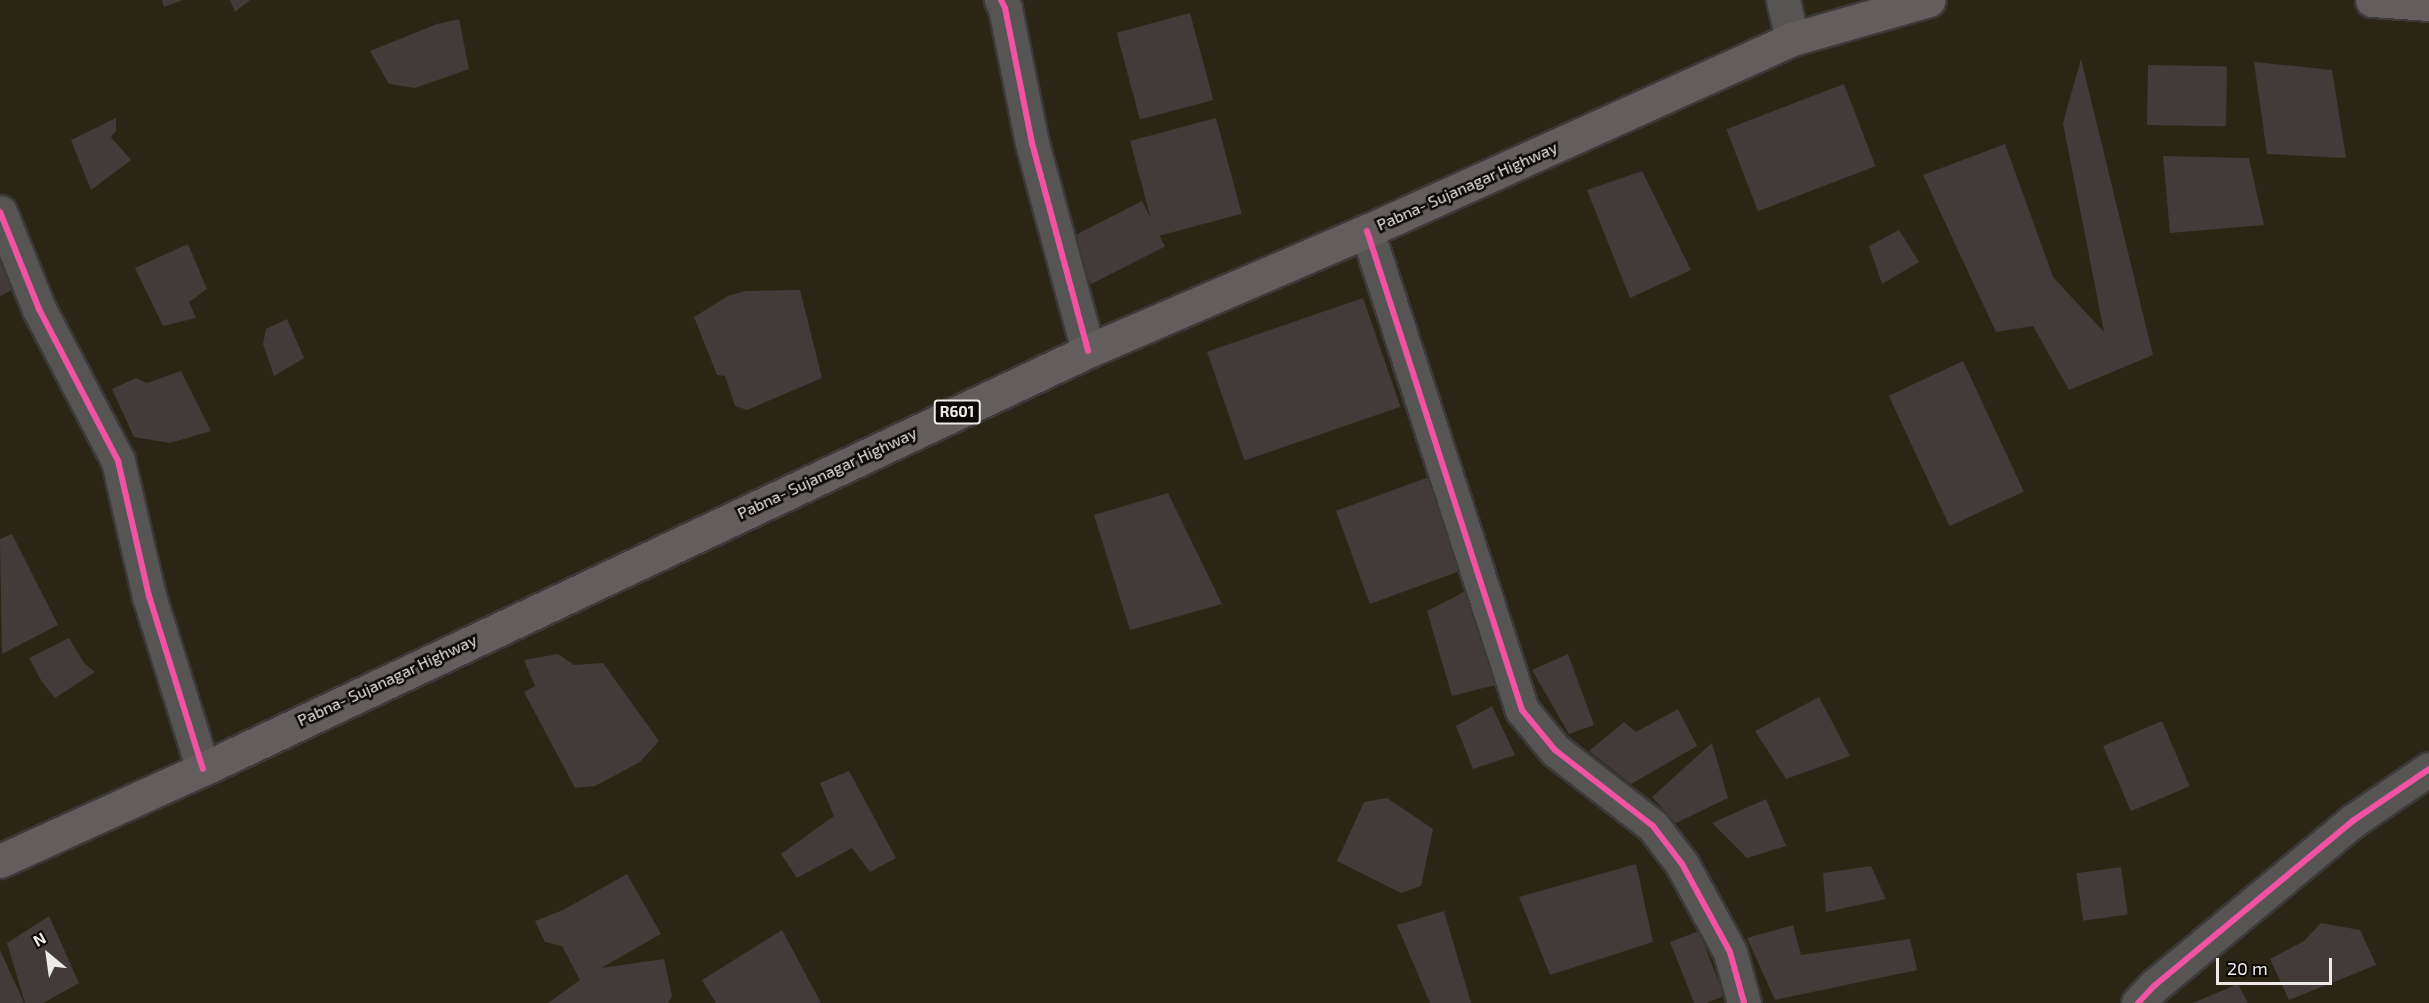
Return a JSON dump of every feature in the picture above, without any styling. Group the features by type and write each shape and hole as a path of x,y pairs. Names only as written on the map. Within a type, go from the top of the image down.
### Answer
{"main road":[{"name":"Pabna- Sujanagar Highway","path":"0,861 203,769 1088,351 1367,231 1792,39 1929,0"},
{"path":"2372,0 2429,4"}],"street":[{"path":"1001,0 1005,8 1032,143 1088,351"},
{"path":"1783,0 1792,39"},
{"path":"0,212 39,309 118,461 149,596 203,769"},
{"path":"1367,231 1522,710 1555,750 1653,826 1682,864 1730,952 1744,1003"},
{"path":"2138,1003 2154,986 2354,820 2429,769"}],"shaded area":[{"path":"0,0 2429,0 2429,1003 0,1003"}],"building":[{"path":"162,0 183,0 164,7"},
{"path":"230,0 250,0 235,12"},
{"path":"1190,13 1213,100 1140,120 1117,33"},
{"path":"459,19 469,69 415,88 389,84 370,51 437,24"},
{"path":"2081,59 2153,355 2069,390 2033,326 1996,332 1923,175 2005,144 2053,277 2104,332 2063,123"},
{"path":"2254,62 2332,70 2346,158 2267,154"},
{"path":"2148,65 2227,66 2226,126 2147,125"},
{"path":"1844,84 1876,166 1758,211 1726,129"},
{"path":"116,118 116,131 111,137 131,160 91,190 71,140"},
{"path":"1216,118 1242,214 1156,237 1130,141"},
{"path":"2163,156 2249,158 2264,225 2170,233"},
{"path":"1642,171 1691,270 1630,298 1587,190"},
{"path":"1142,201 1165,246 1091,284 1068,239"},
{"path":"1899,230 1919,262 1882,284 1869,246"},
{"path":"188,244 207,289 189,302 196,318 163,326 135,268"},
{"path":"0,248 16,288 0,296"},
{"path":"800,290 822,378 747,410 735,406 725,376 717,375 694,317 728,296 745,291"},
{"path":"1363,298 1400,407 1244,460 1207,352"},
{"path":"287,319 304,358 274,376 263,344 266,329"},
{"path":"1963,361 2024,492 1950,526 1889,396"},
{"path":"181,371 211,431 170,443 134,437 112,389 136,378 147,383"},
{"path":"1429,477 1463,570 1370,604 1336,511"},
{"path":"1168,493 1222,604 1130,630 1094,515"},
{"path":"12,534 58,625 2,654 0,539"},
{"path":"1466,591 1499,684 1452,696 1427,611"},
{"path":"69,638 84,663 95,672 55,698 42,682 29,658"},
{"path":"558,654 574,665 603,663 659,741 640,762 595,786 575,788 524,692 535,686 524,660"},
{"path":"1568,654 1594,725 1569,734 1532,670"},
{"path":"1819,697 1850,756 1786,779 1755,731"},
{"path":"1492,706 1515,755 1473,769 1456,726"},
{"path":"1678,709 1697,746 1631,784 1589,751 1624,722 1636,732"},
{"path":"2162,721 2190,786 2131,811 2103,746"},
{"path":"1712,743 1728,798 1676,823 1652,797"},
{"path":"849,771 896,858 870,872 852,848 797,878 781,854 834,816 820,783"},
{"path":"1387,798 1433,829 1421,886 1401,893 1337,861 1364,802"},
{"path":"1766,799 1786,846 1747,858 1712,823"},
{"path":"1636,864 1653,942 1550,975 1519,897"},
{"path":"1871,866 1886,899 1826,912 1823,873"},
{"path":"2121,867 2128,915 2083,921 2076,873"},
{"path":"627,874 661,934 601,968 664,959 672,996 668,1003 548,1003 580,980 562,946 545,942 535,921 563,910"},
{"path":"1444,911 1471,1003 1430,1003 1397,925"},
{"path":"49,916 79,983 43,1003 25,1003 7,943"},
{"path":"2321,923 2360,930 2376,965 2289,1000 2270,959 2304,941"},
{"path":"1793,925 1801,955 1910,939 1917,970 1775,1000 1747,938"},
{"path":"782,930 821,1003 716,1003 702,980"},
{"path":"1699,931 1724,996 1706,1003 1694,1003 1670,942"},
{"path":"0,950 24,1003 0,1003"},
{"path":"2238,984 2248,1003 2193,1003"}],"cycle path":[{"path":"1001,0 1005,8 1032,143 1088,351"},
{"path":"0,212 39,309 118,461 149,596 203,769"},
{"path":"1367,231 1522,710 1555,750 1653,826 1682,864 1730,952 1744,1003"},
{"path":"2138,1003 2154,986 2354,820 2429,769"}]}
